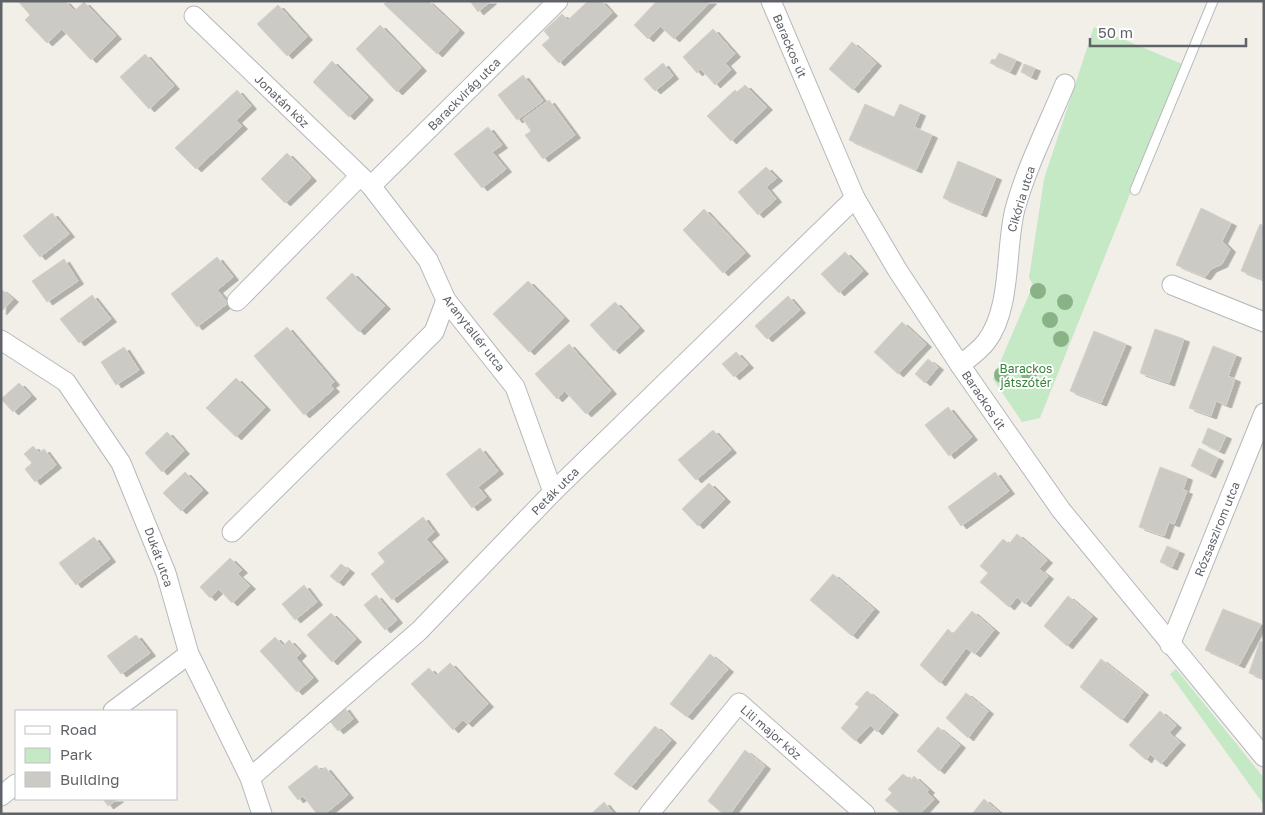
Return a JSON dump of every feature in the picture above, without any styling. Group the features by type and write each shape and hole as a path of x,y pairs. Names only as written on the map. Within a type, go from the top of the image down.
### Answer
{"street":[{"name":"Barackvirág utca","path":"237,301 558,1"},
{"name":"Barackos út","path":"771,1 855,198 889,256 960,365 1062,510 1170,645 1264,757"},
{"name":"Jonatán köz","path":"194,16 365,181"},
{"name":"Cikória utca","path":"960,365 986,342 995,328 1004,292 1009,238 1015,208 1025,178 1066,84"},
{"name":"Aranytallér utca","path":"365,181 428,260 446,300 515,387 554,492"},
{"name":"Peták utca","path":"250,778 419,631 554,492 855,198"},
{"path":"1172,285 1264,322"},
{"path":"232,532 434,332 446,300"},
{"name":"Dukát utca","path":"1,340 66,382 121,463 166,573 190,654 250,778 262,814"},
{"name":"Rózsaszirom utca","path":"1170,645 1264,413"},
{"path":"114,710 190,654"},
{"name":"Lili major köz","path":"649,814 739,703 865,814"},
{"path":"1,796 15,785"}],"lane":[{"path":"1135,190 1213,1"}],"green space":[{"name":"Barackos játszótér","path":"1094,27 1182,64 1040,418 1022,422 993,379 1033,285 1029,278 1044,179"},
{"path":"1176,669 1264,778 1264,805 1170,674"}],"building":[{"path":"18,1 65,1 74,11 84,2 116,36 91,60 62,29 47,43 25,20 30,15"},
{"path":"387,1 428,1 459,30 437,54 384,4"},
{"path":"470,1 491,1 478,12"},
{"path":"588,1 601,1 612,13 559,63 542,45 550,38 544,31 562,14 568,20"},
{"path":"657,1 711,1 674,39 660,26 648,39 634,25"},
{"path":"278,5 307,37 287,56 257,24"},
{"path":"380,25 421,68 397,92 356,49"},
{"path":"713,29 735,54 725,63 731,70 715,85 701,69 697,73 683,57"},
{"path":"852,42 876,63 853,90 829,69"},
{"path":"999,53 1016,60 1010,72 990,63 992,59 995,60"},
{"path":"145,54 174,86 149,109 120,77"},
{"path":"332,61 368,97 349,117 313,82"},
{"path":"663,63 673,76 655,91 644,79"},
{"path":"1024,64 1035,68 1031,77 1021,72"},
{"path":"523,75 543,101 517,120 498,95"},
{"path":"745,85 767,107 731,141 707,116 735,90 737,92"},
{"path":"237,90 251,106 236,120 242,126 196,169 175,148"},
{"path":"549,100 575,135 543,159 525,135 531,131 523,119"},
{"path":"865,104 894,117 900,104 920,113 914,127 932,135 916,170 849,140"},
{"path":"488,127 502,145 492,152 506,169 482,188 454,154"},
{"path":"287,153 311,178 285,203 261,179"},
{"path":"958,161 996,177 981,214 943,198"},
{"path":"766,167 777,178 766,187 776,199 758,215 738,192"},
{"path":"1201,208 1231,223 1222,241 1230,249 1222,264 1211,269 1205,277 1176,265"},
{"path":"704,209 745,253 723,273 683,230"},
{"path":"52,213 69,234 40,257 23,236"},
{"path":"1260,224 1264,226 1264,280 1241,271"},
{"path":"845,252 863,271 839,293 821,274"},
{"path":"217,257 233,277 217,290 228,303 197,327 171,294"},
{"path":"64,259 78,281 47,302 32,281"},
{"path":"352,273 385,306 359,332 326,298"},
{"path":"528,281 564,318 529,352 493,314"},
{"path":"1,289 13,299 1,312"},
{"path":"92,295 111,319 79,343 60,319"},
{"path":"788,296 800,310 767,339 755,326"},
{"path":"615,302 639,328 614,351 590,325"},
{"path":"902,322 926,344 898,374 874,352"},
{"path":"287,327 334,382 330,385 334,389 304,415 254,356"},
{"path":"1155,329 1184,339 1169,383 1140,373"},
{"path":"1094,331 1126,344 1101,403 1070,391"},
{"path":"569,344 611,391 586,414 565,391 557,399 535,374"},
{"path":"1213,346 1236,355 1228,376 1235,379 1226,405 1216,401 1211,416 1189,408"},
{"path":"124,347 139,370 116,385 101,362"},
{"path":"736,352 748,365 734,377 722,364"},
{"path":"928,359 938,367 925,383 915,374"},
{"path":"236,378 265,407 236,437 206,408"},
{"path":"19,383 31,396 13,412 1,399"},
{"path":"948,407 972,437 949,456 925,425"},
{"path":"1208,428 1226,436 1219,451 1202,443"},
{"path":"713,430 731,450 696,480 678,460"},
{"path":"167,432 184,451 162,472 145,453"},
{"path":"33,446 39,453 44,449 56,465 35,482 25,469 32,463 24,454"},
{"path":"480,448 498,471 478,487 486,497 472,508 446,474"},
{"path":"1199,448 1218,458 1210,475 1191,466"},
{"path":"1160,467 1187,477 1183,490 1187,491 1174,524 1169,522 1164,536 1139,527"},
{"path":"185,472 203,490 181,511 163,493"},
{"path":"995,472 1009,491 961,526 948,507"},
{"path":"709,483 725,499 698,526 682,509"},
{"path":"423,517 434,532 426,539 443,559 392,600 371,574 385,562 378,553"},
{"path":"1017,534 1047,560 1039,569 1048,576 1025,604 1017,597 1009,607 980,582 988,573 980,566 1003,539 1009,544"},
{"path":"94,537 110,559 76,585 59,563"},
{"path":"1167,546 1179,551 1172,567 1160,562"},
{"path":"230,558 242,570 237,574 250,586 232,603 219,589 210,598 200,587"},
{"path":"341,564 349,570 338,583 330,576"},
{"path":"833,574 874,609 852,636 810,600"},
{"path":"304,585 317,602 295,620 282,604"},
{"path":"376,595 397,620 385,630 364,605"},
{"path":"1068,596 1092,616 1067,646 1044,626"},
{"path":"1223,609 1261,624 1239,665 1205,650"},
{"path":"972,611 994,630 975,654 966,648 940,683 920,665 948,629 953,634"},
{"path":"331,613 356,639 332,662 307,635"},
{"path":"136,635 150,653 121,674 107,656"},
{"path":"275,637 283,646 289,640 301,653 296,658 313,678 297,692 260,651"},
{"path":"1260,641 1264,643 1264,679 1249,673"},
{"path":"710,654 728,669 687,717 670,704"},
{"path":"1101,659 1143,692 1122,720 1080,687"},
{"path":"450,663 488,704 467,724 463,720 453,730 411,684 429,668 436,676"},
{"path":"867,691 893,712 877,732 870,725 855,741 841,728 859,707 855,704"},
{"path":"966,693 988,711 968,738 946,718"},
{"path":"344,707 353,719 338,731 328,719"},
{"path":"1160,711 1176,725 1169,733 1180,742 1161,764 1150,754 1146,760 1129,745"},
{"path":"655,726 671,740 631,787 614,774"},
{"path":"938,727 960,745 939,771 917,751"},
{"path":"745,750 765,766 730,814 723,814 708,801"},
{"path":"316,765 321,771 325,767 348,795 325,814 317,814 303,796 298,800 288,787"},
{"path":"903,774 911,780 914,776 929,790 927,792 934,799 920,814 901,814 885,800 892,793 888,789"},
{"path":"984,799 1001,814 972,814"},
{"path":"104,800 117,800 108,806"},
{"path":"604,802 614,814 591,814"}]}
